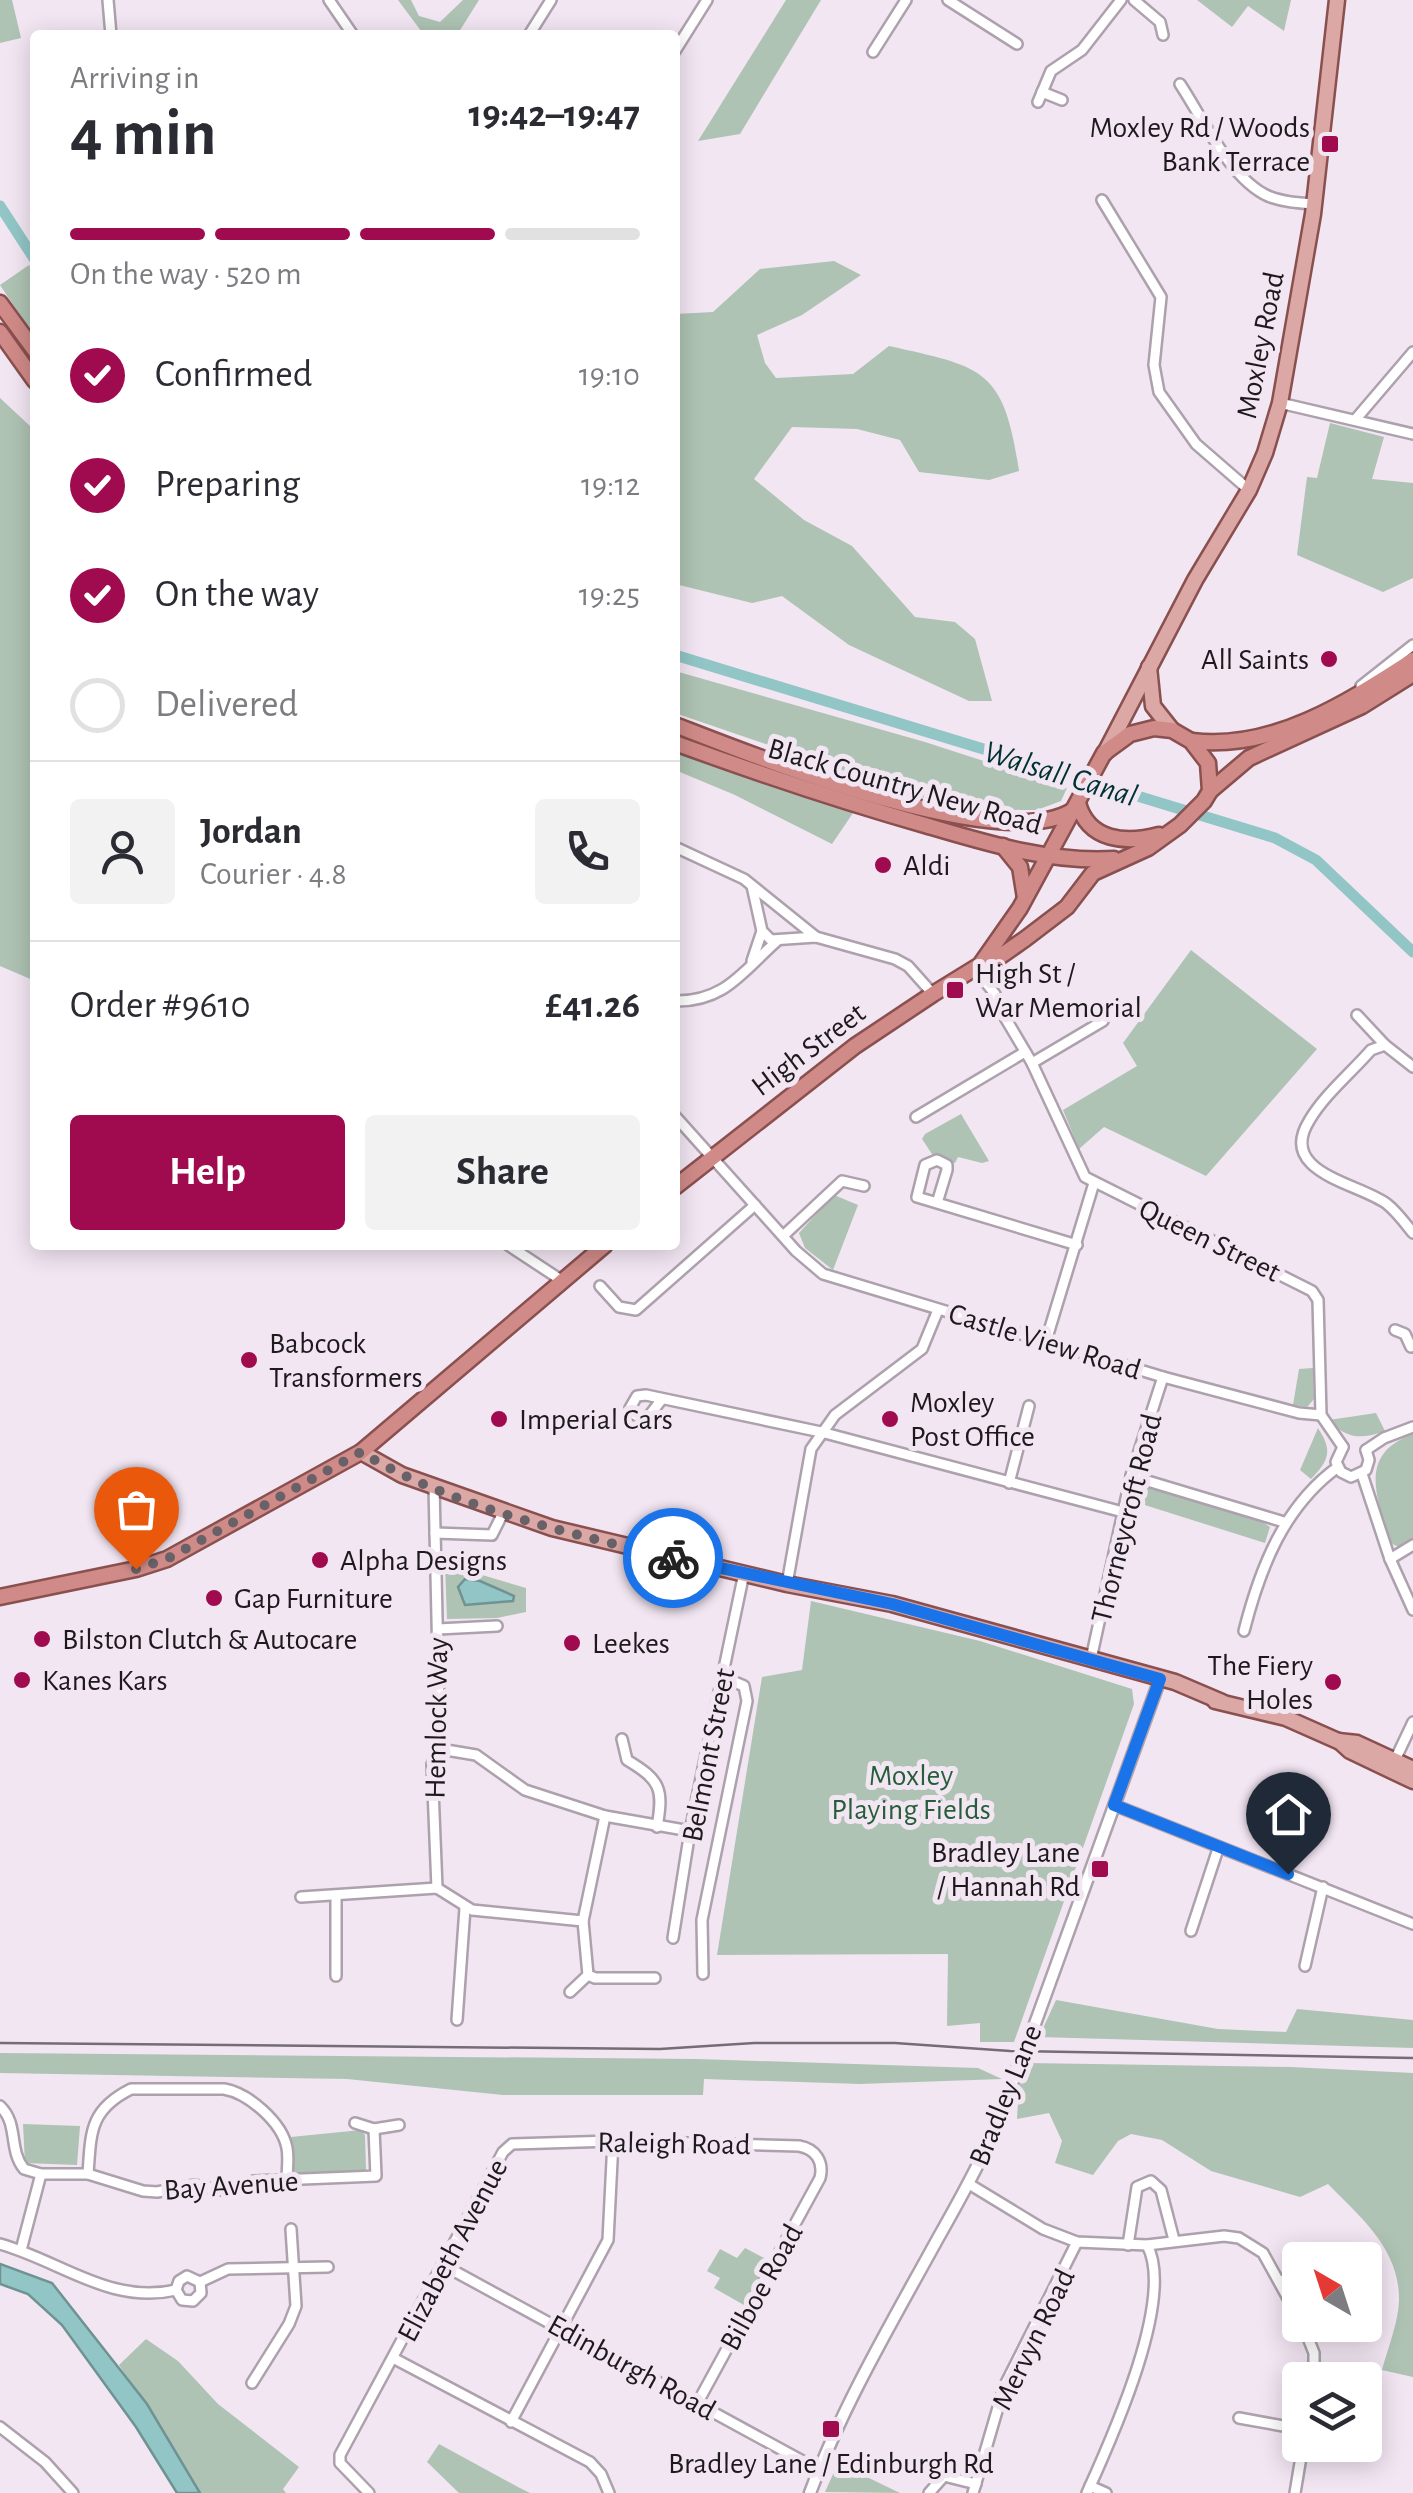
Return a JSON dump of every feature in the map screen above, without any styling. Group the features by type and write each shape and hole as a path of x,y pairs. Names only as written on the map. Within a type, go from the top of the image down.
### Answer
{"highway":[{"path":"0,303 30,344"},
{"path":"0,332 30,373"},
{"path":"1413,660 1332,709 1252,738 1208,743 1154,728 1130,734 1104,754 1079,801 1088,824 1110,838 1144,840 1175,828 1249,758 1346,714 1413,674"},
{"name":"Black Country New Road","path":"680,728 802,771 942,813 1025,824 1050,821 1079,801"},
{"path":"1191,741 1208,764 1207,796"},
{"name":"Black Country New Road","path":"680,745 862,808 1003,846 1080,861 1124,858"},
{"name":"High Street","path":"978,967 1022,903 1079,801"},
{"name":"High Street","path":"680,1183 855,1046 933,994 995,960 1045,924 1067,907 1094,873 1148,848 1175,828"},
{"path":"1003,846 1020,867 1027,920 1045,924"},
{"path":"0,1597 167,1559 361,1452 599,1250"}],"main road":[{"name":"Moxley Road","path":"1104,754 1249,490 1265,453 1280,403 1315,204 1337,2"},
{"path":"1150,666 1153,706 1172,730"},
{"path":"361,1452 389,1469 434,1487 552,1528 787,1584 892,1604 1197,1689 1222,1702 1286,1718 1413,1780"},
{"path":"1338,1741 1357,1743 1413,1769"}],"street":[{"path":"108,0 111,30"},
{"path":"329,0 350,30"},
{"path":"531,30 551,0"},
{"path":"680,43 707,0"},
{"path":"873,52 906,0"},
{"path":"948,0 1017,44"},
{"path":"1062,100 1040,97 1051,72 1082,50 1121,0"},
{"path":"1134,0 1160,22 1162,35"},
{"path":"1180,84 1238,173 1251,186 1289,202 1315,204"},
{"path":"1102,200 1162,296 1154,365 1159,392 1196,444 1249,490"},
{"path":"1354,420 1413,352"},
{"path":"1280,403 1413,434"},
{"path":"1332,709 1413,645"},
{"path":"680,848 728,870 816,936 908,966 933,994"},
{"path":"752,886 762,925 782,940 816,936"},
{"path":"752,964 768,912 779,908"},
{"path":"680,1001 720,994 794,929 792,917"},
{"path":"978,967 1032,1063 1080,1168 1094,1183 1046,1341"},
{"path":"1357,1016 1413,1067"},
{"path":"1032,1063 1103,1021"},
{"path":"1385,1044 1372,1050 1309,1120 1302,1145 1305,1158 1316,1170 1385,1202 1413,1233"},
{"path":"916,1118 1025,1052"},
{"name":"Castle View Road","path":"680,1121 783,1236 823,1274 1163,1376 1299,1414 1321,1415"},
{"path":"938,1203 947,1170 937,1160 926,1165 916,1196 938,1203 1077,1244"},
{"path":"783,1236 842,1181 864,1186"},
{"name":"Queen Street","path":"1094,1183 1312,1291 1318,1300 1321,1415"},
{"path":"600,1286 619,1307 636,1310 755,1205"},
{"path":"516,1250 564,1282"},
{"path":"787,1584 811,1449 835,1415 922,1349 938,1310"},
{"path":"1404,1330 1410,1347"},
{"name":"Thorneycroft Road","path":"1091,1659 1122,1512 1163,1376"},
{"path":"662,1399 821,1432 1122,1512"},
{"path":"1009,1482 1029,1406"},
{"path":"1321,1415 1344,1446"},
{"path":"1366,1450 1413,1427"},
{"path":"1362,1474 1346,1475 1338,1467 1336,1456 1344,1446 1355,1444 1366,1450"},
{"path":"1362,1474 1368,1465 1366,1450"},
{"path":"1244,1631 1284,1522 1316,1482 1338,1467"},
{"path":"1362,1474 1390,1559 1413,1610"},
{"path":"1132,1476 1284,1522"},
{"name":"Hemlock Way","path":"434,1487 440,1749 432,1764 437,1888"},
{"path":"435,1533 492,1536 504,1512"},
{"path":"1390,1559 1413,1544"},
{"name":"Belmont Street","path":"673,1938 690,1831 744,1573"},
{"path":"438,1629 496,1626"},
{"path":"703,1974 702,1920 746,1701 744,1686 723,1677"},
{"name":"Bradley Lane","path":"810,2493 899,2310 969,2184 1032,2032 1160,1679"},
{"path":"1413,1722 1395,1760 1395,1766 1409,1773 1413,1780"},
{"path":"622,1739 627,1760 647,1771 657,1787 661,1804 657,1827"},
{"path":"440,1749 476,1755 525,1790 605,1816 690,1831"},
{"path":"1379,1764 1395,1760"},
{"path":"1114,1805 1413,1924"},
{"path":"588,1975 583,1920 605,1816"},
{"path":"1191,1931 1218,1849"},
{"path":"1305,1966 1323,1887"},
{"path":"300,1897 437,1888 465,1908 552,1920 583,1920"},
{"path":"336,1897 336,1976"},
{"path":"457,2020 465,1908"},
{"path":"570,1992 588,1975 652,1978 650,1994"},
{"path":"442,2007 457,2006"},
{"path":"88,2174 92,2125 99,2113 120,2095 131,2089 224,2088 236,2091 275,2125 287,2148 287,2181"},
{"path":"0,2106 9,2115 18,2161 24,2169 41,2174 21,2250"},
{"path":"356,2123 374,2129 399,2124"},
{"name":"Bay Avenue","path":"41,2174 88,2174 157,2192 195,2185 232,2189 254,2181 376,2176 374,2129"},
{"path":"511,2422 608,2240 613,2140"},
{"name":"Raleigh Road","path":"512,2144 613,2140 800,2146 816,2156 822,2171"},
{"name":"Elizabeth Avenue","path":"369,2493 340,2463 344,2450 504,2152 512,2144"},
{"name":"Bilboe Road","path":"698,2402 767,2280 822,2171"},
{"path":"1128,2245 1137,2187 1151,2180 1161,2190 1174,2240"},
{"path":"969,2184 1043,2229 1077,2242 1147,2245 1239,2238 1263,2253 1281,2280"},
{"path":"252,2383 296,2306 290,2230"},
{"name":"Mervyn Road","path":"975,2488 1004,2387 1077,2242"},
{"path":"0,2244 113,2290 155,2295 176,2290"},
{"path":"1106,2493 1088,2490 1140,2364 1153,2315 1153,2256 1147,2245"},
{"name":"Edinburgh Road","path":"443,2265 819,2470"},
{"path":"200,2282 228,2268 328,2267"},
{"path":"187,2276 200,2282 202,2293 194,2301 182,2300 176,2290 178,2280 187,2276"},
{"path":"393,2358 590,2462 601,2474 609,2493"},
{"path":"1239,2418 1282,2426"},
{"path":"0,2428 44,2462 74,2493"},
{"path":"1295,2493 1300,2462"},
{"path":"929,2493 944,2476 975,2488"}],"green space":[{"path":"0,0 12,0 21,38 0,43"},
{"path":"398,0 411,0 419,16 440,22 463,0 479,0 460,30 420,30"},
{"path":"786,0 821,0 740,134 698,141"},
{"path":"1197,0 1291,0 1284,31 1248,6 1232,27"},
{"path":"834,261 861,275 802,315 757,335 765,363 776,378 853,374 889,346 967,368 984,378 996,392 1006,411 1019,471 989,480 919,472 900,440 857,429 792,427 754,479 804,520 852,546 915,617 955,622 975,639 992,701 969,701 849,645 782,596 752,603 680,585 680,314 713,312 760,269"},
{"path":"29,265 30,330 0,285"},
{"path":"0,398 30,426 30,979 0,966"},
{"path":"1330,423 1384,437 1372,479 1413,483 1413,578 1383,592 1297,555 1307,477 1317,478"},
{"path":"680,672 925,742 1067,788 1061,801 1037,810 959,810 680,715"},
{"path":"680,752 853,813 832,844 680,772"},
{"path":"1191,950 1317,1049 1206,1176 1104,1127 1079,1149 1063,1110 1137,1066 1123,1043"},
{"path":"961,1114 989,1161 958,1157 955,1163 932,1154 922,1139"},
{"path":"834,1195 858,1205 833,1270 805,1248 799,1233"},
{"path":"1313,1368 1314,1399 1307,1407 1293,1405 1299,1369"},
{"path":"1376,1413 1385,1431 1369,1435 1349,1434 1329,1420"},
{"path":"1318,1428 1327,1455 1311,1479 1300,1470"},
{"path":"1413,1434 1413,1538 1399,1547 1390,1543 1376,1480 1384,1454"},
{"path":"1146,1486 1264,1523 1270,1527 1265,1543 1132,1501 1136,1491"},
{"path":"445,1564 526,1588 526,1612 497,1618 447,1619"},
{"name":"Moxley Playing Fields","path":"811,1601 980,1641 1132,1689 1134,1704 1014,2042 980,2042 980,2023 947,2026 948,1954 717,1955 762,1677 802,1670"},
{"path":"1056,2000 1218,2029 1286,2032 1297,2009 1413,2020 1413,2048 1039,2037"},
{"path":"0,2053 697,2059 978,2068 1002,2079 860,2084 704,2079 703,2095 503,2095 347,2079 0,2073"},
{"path":"1028,2063 1413,2073 1413,2377 1382,2370 1399,2301 1398,2282 1386,2250 1328,2184 1300,2197 1211,2171 1162,2140 1131,2134 1118,2141 1093,2175 1055,2163 1062,2141 1049,2113 1017,2119 1019,2086"},
{"path":"23,2124 80,2126 77,2165 25,2163"},
{"path":"361,2130 365,2135 366,2170 292,2175 291,2137"},
{"path":"745,2248 768,2260 744,2305 714,2288 720,2278 707,2271 720,2249 737,2258"},
{"path":"146,2339 178,2361 218,2404 299,2467 283,2489 286,2493 200,2493 119,2365"},
{"path":"439,2444 530,2493 459,2493 427,2462"},
{"path":"838,2463 900,2493 825,2492"}],"shaded area":[{"path":"465,1579 480,1581 514,1596 513,1601 465,1605 458,1587"},
{"path":"0,2264 52,2283 147,2404 200,2493 177,2493 136,2427 62,2325 28,2294 0,2284"}],"waterway":[{"name":"Walsall Canal","path":"0,206 30,252"},
{"name":"Walsall Canal","path":"680,657 1275,838 1316,860 1413,952"}],"tram line":[{"path":"0,2043 660,2049 754,2043 895,2043 1010,2051 1413,2058"}],"way so far":[{"path":"136,1569 167,1559 361,1452 402,1475 552,1528 673,1558"}],"place":[{"name":"Moxley Rd / Woods Bank Terrace","path":"1330,144"},
{"name":"All Saints","path":"1329,659"},
{"name":"Aldi","path":"883,865"},
{"name":"High St / War Memorial","path":"955,990"},
{"name":"Babcock Transformers","path":"249,1360"},
{"name":"Imperial Cars","path":"499,1419"},
{"name":"Moxley Post Office","path":"890,1419"},
{"name":"Alpha Designs","path":"320,1560"},
{"name":"Gap Furniture","path":"214,1598"},
{"name":"Bilston Clutch & Autocare","path":"42,1639"},
{"name":"Leekes","path":"572,1643"},
{"name":"Kanes Kars","path":"22,1680"},
{"name":"The Fiery Holes","path":"1333,1682"},
{"name":"Bradley Lane / Hannah Rd","path":"1100,1869"},
{"name":"Bradley Lane / Edinburgh Rd","path":"831,2429"}],"route":[{"path":"673,1558 892,1604 1160,1679 1114,1805 1288,1874"}]}
